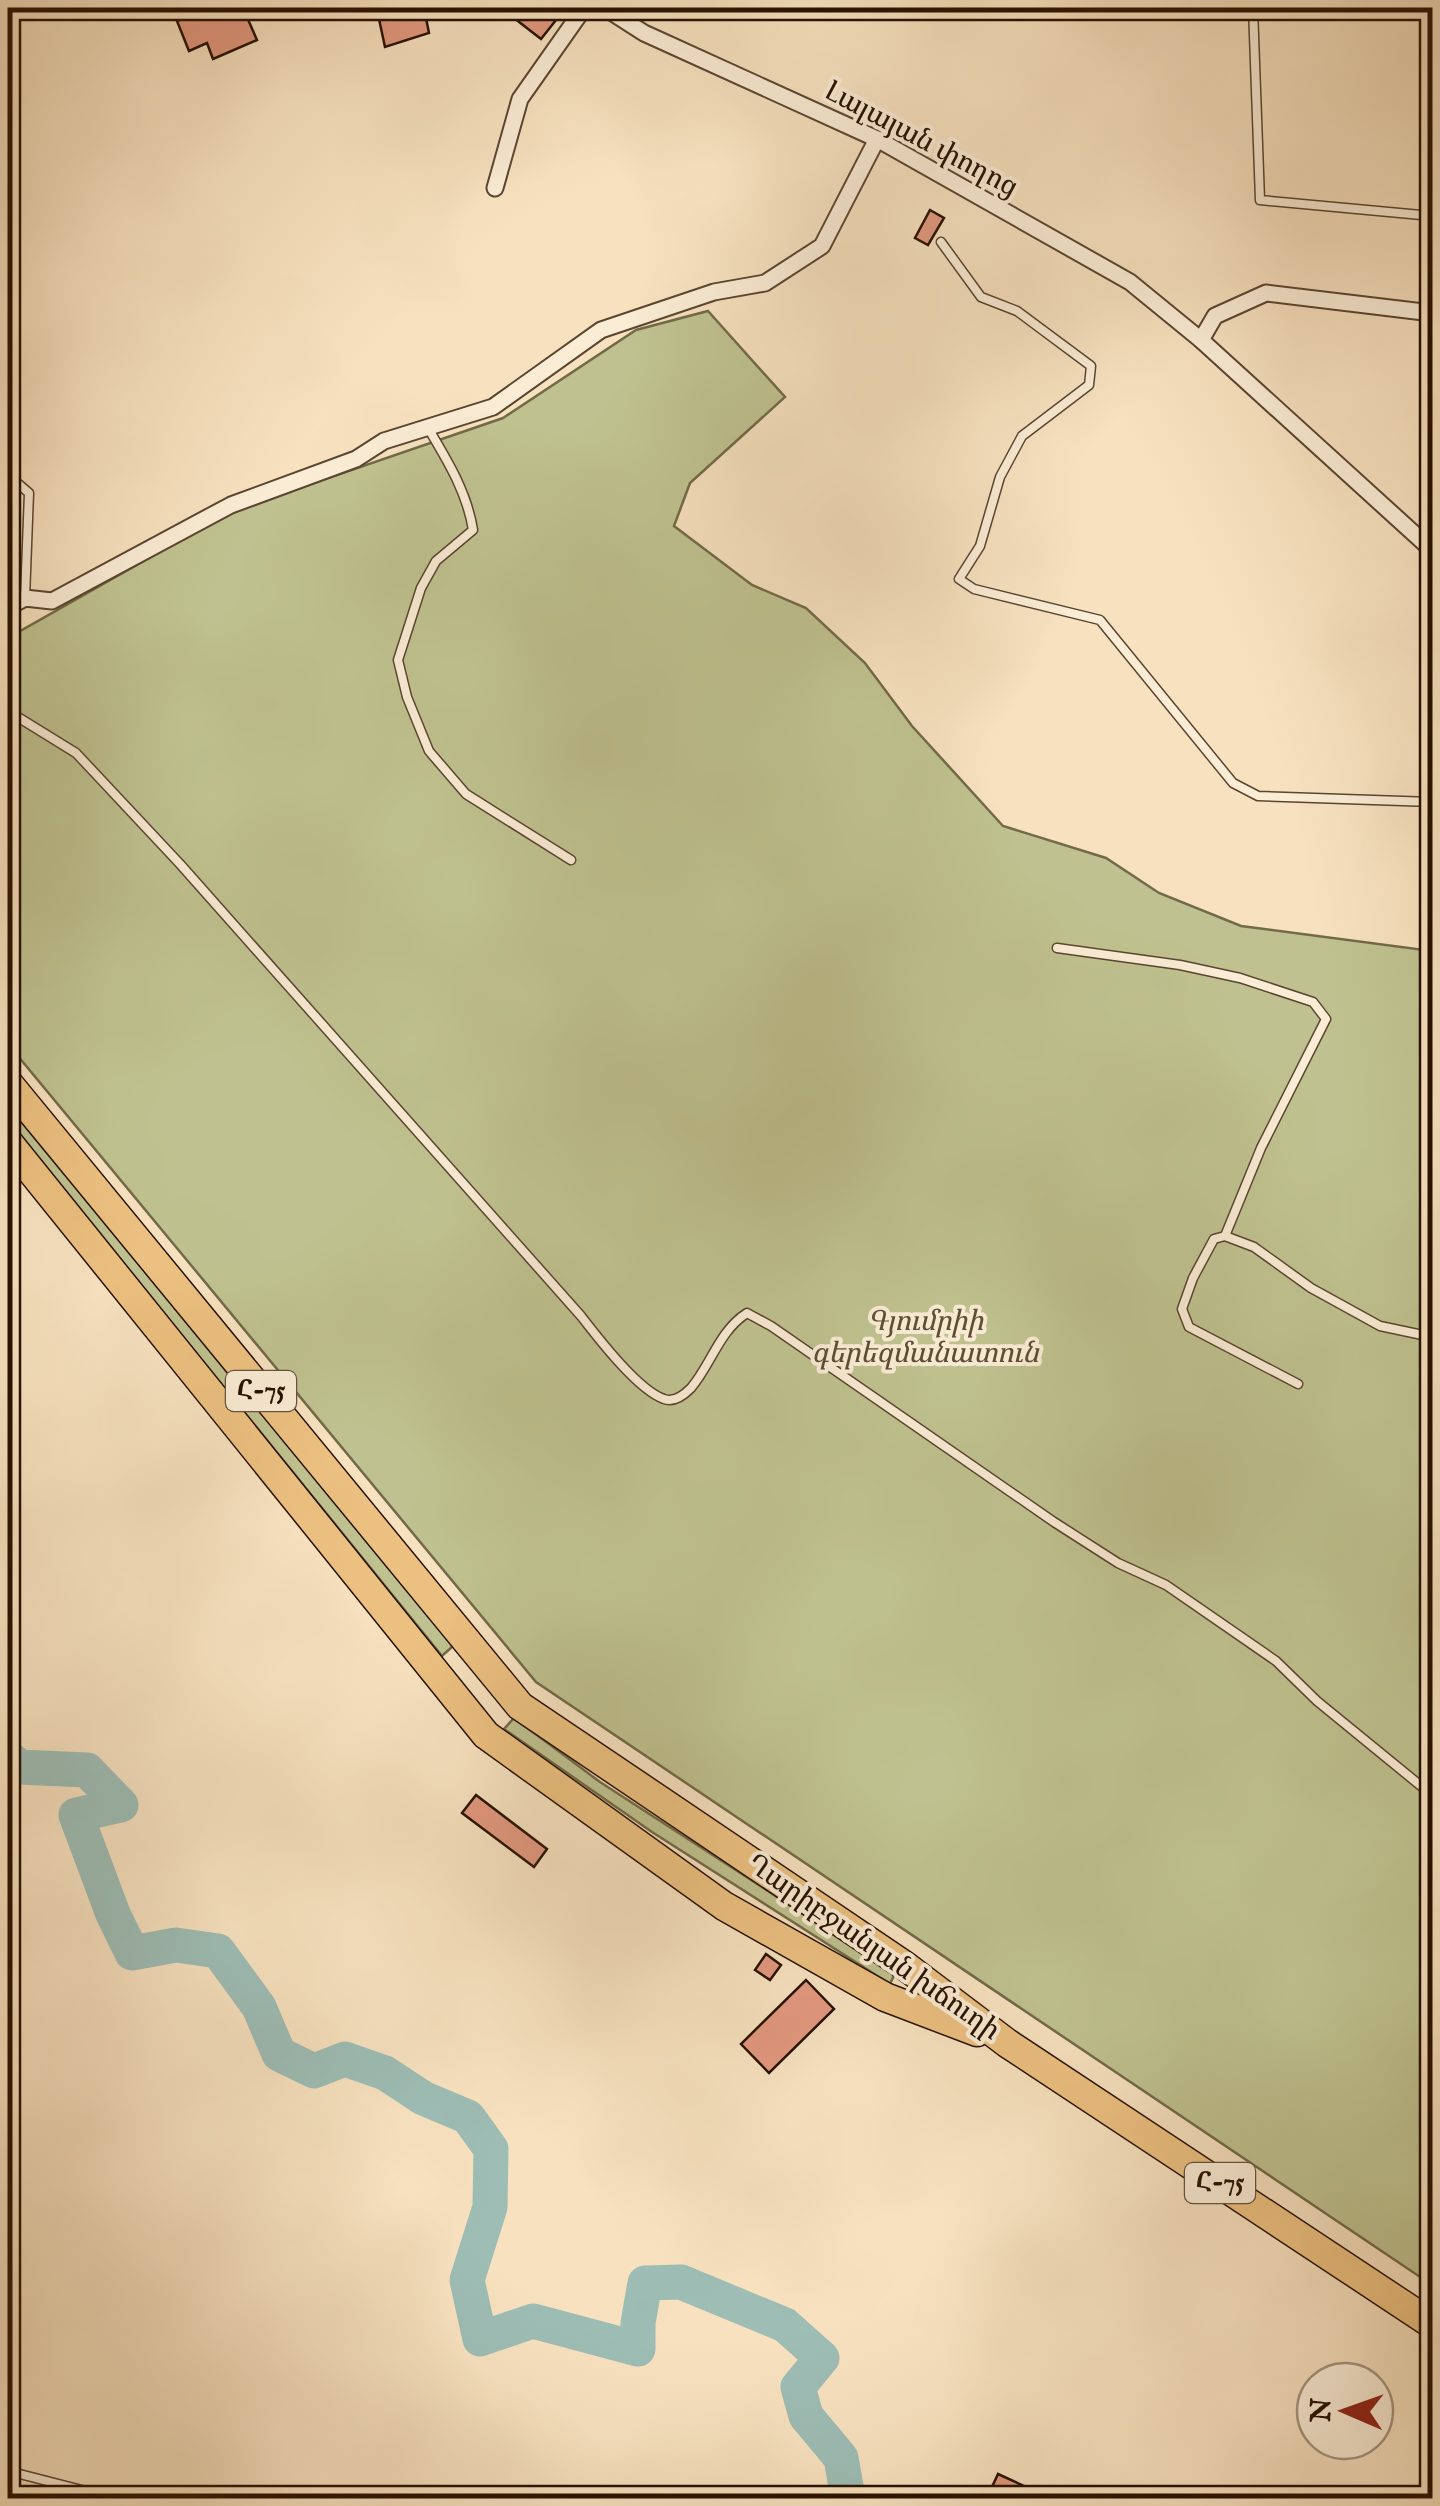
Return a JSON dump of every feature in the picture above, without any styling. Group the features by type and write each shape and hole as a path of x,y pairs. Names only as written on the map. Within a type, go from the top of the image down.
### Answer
{"highway":[{"name":"Ղարիբջանյան խճուղի","path":"8,1082 520,1706 904,1965 1007,2043"},
{"name":"Ղարիբջանյան խճուղի","path":"8,1142 486,1735 724,1906 885,1998 1007,2043"},
{"path":"486,1735 514,1699"},
{"name":"Հ-75","path":"1007,2043 1432,2324"}],"street":[{"path":"495,188 520,99 584,8"},
{"name":"Լալայան փողոց","path":"605,8 644,33 878,139 1130,282 1201,340 1432,550"},
{"path":"8,607 25,598 52,601 231,506 356,459 384,442 493,407 601,330 714,292 765,283 822,246 878,139"},
{"path":"1201,340 1215,316 1266,293 1432,312"}],"lane":[{"path":"1254,8 1260,200 1432,216"},
{"path":"941,242 981,297 1017,311 1091,366 1089,385 1022,436 1000,478 980,546 960,580 974,590 1100,620 1234,783 1258,796 1432,802"},
{"path":"428,428 470,508 473,530 436,561 421,588 398,660 407,698 429,751 466,794 571,860"},
{"path":"8,474 29,493 25,598"},
{"path":"8,711 76,753 180,864 608,1350 648,1389 666,1400 677,1400 691,1388 732,1323 747,1313 1054,1522 1118,1563 1166,1585 1276,1661 1397,1769 1432,1795"},
{"path":"1056,948 1180,965 1240,978 1313,1002 1326,1020 1261,1148 1225,1236"},
{"path":"1298,1384 1189,1327 1182,1309 1214,1239 1225,1236 1254,1248 1311,1288 1380,1326 1432,1337"},
{"path":"8,2471 113,2498"}],"green space":[{"name":"Գյումրիի գերեզմանատուն","path":"708,311 785,397 690,483 674,526 752,585 806,608 865,663 912,726 1003,826 1106,858 1159,893 1241,926 1432,951 1432,2285 536,1682 8,1044 8,638 232,511 503,418 636,330"},
{"path":"8,1098 453,1646 442,1656 8,1121"},
{"path":"514,1718 600,1782 895,1973 890,1984 652,1832 504,1729"}],"building":[{"path":"210,8 217,18 243,8 257,40 213,59 207,43 189,51 177,21"},
{"path":"385,8 424,8 429,33 385,47 379,19 387,16"},
{"path":"501,8 551,8 560,15 541,39"},
{"path":"930,210 944,218 928,245 915,238"},
{"path":"476,1795 547,1849 534,1867 462,1813"},
{"path":"766,1954 781,1965 770,1980 755,1970"},
{"path":"806,1980 834,2009 769,2073 741,2044"},
{"path":"998,2474 1050,2498 987,2498"}],"waterway":[{"path":"8,1757 19,1767 87,1770 121,1805 76,1815 132,1953 176,1945 218,1951 259,2007 279,2054 314,2071 345,2059 385,2073 423,2098 468,2117 491,2149 490,2207 467,2280 480,2339 533,2321 638,2349 645,2283 681,2282 785,2325 822,2358 798,2387 806,2416 841,2458 848,2498"}]}
